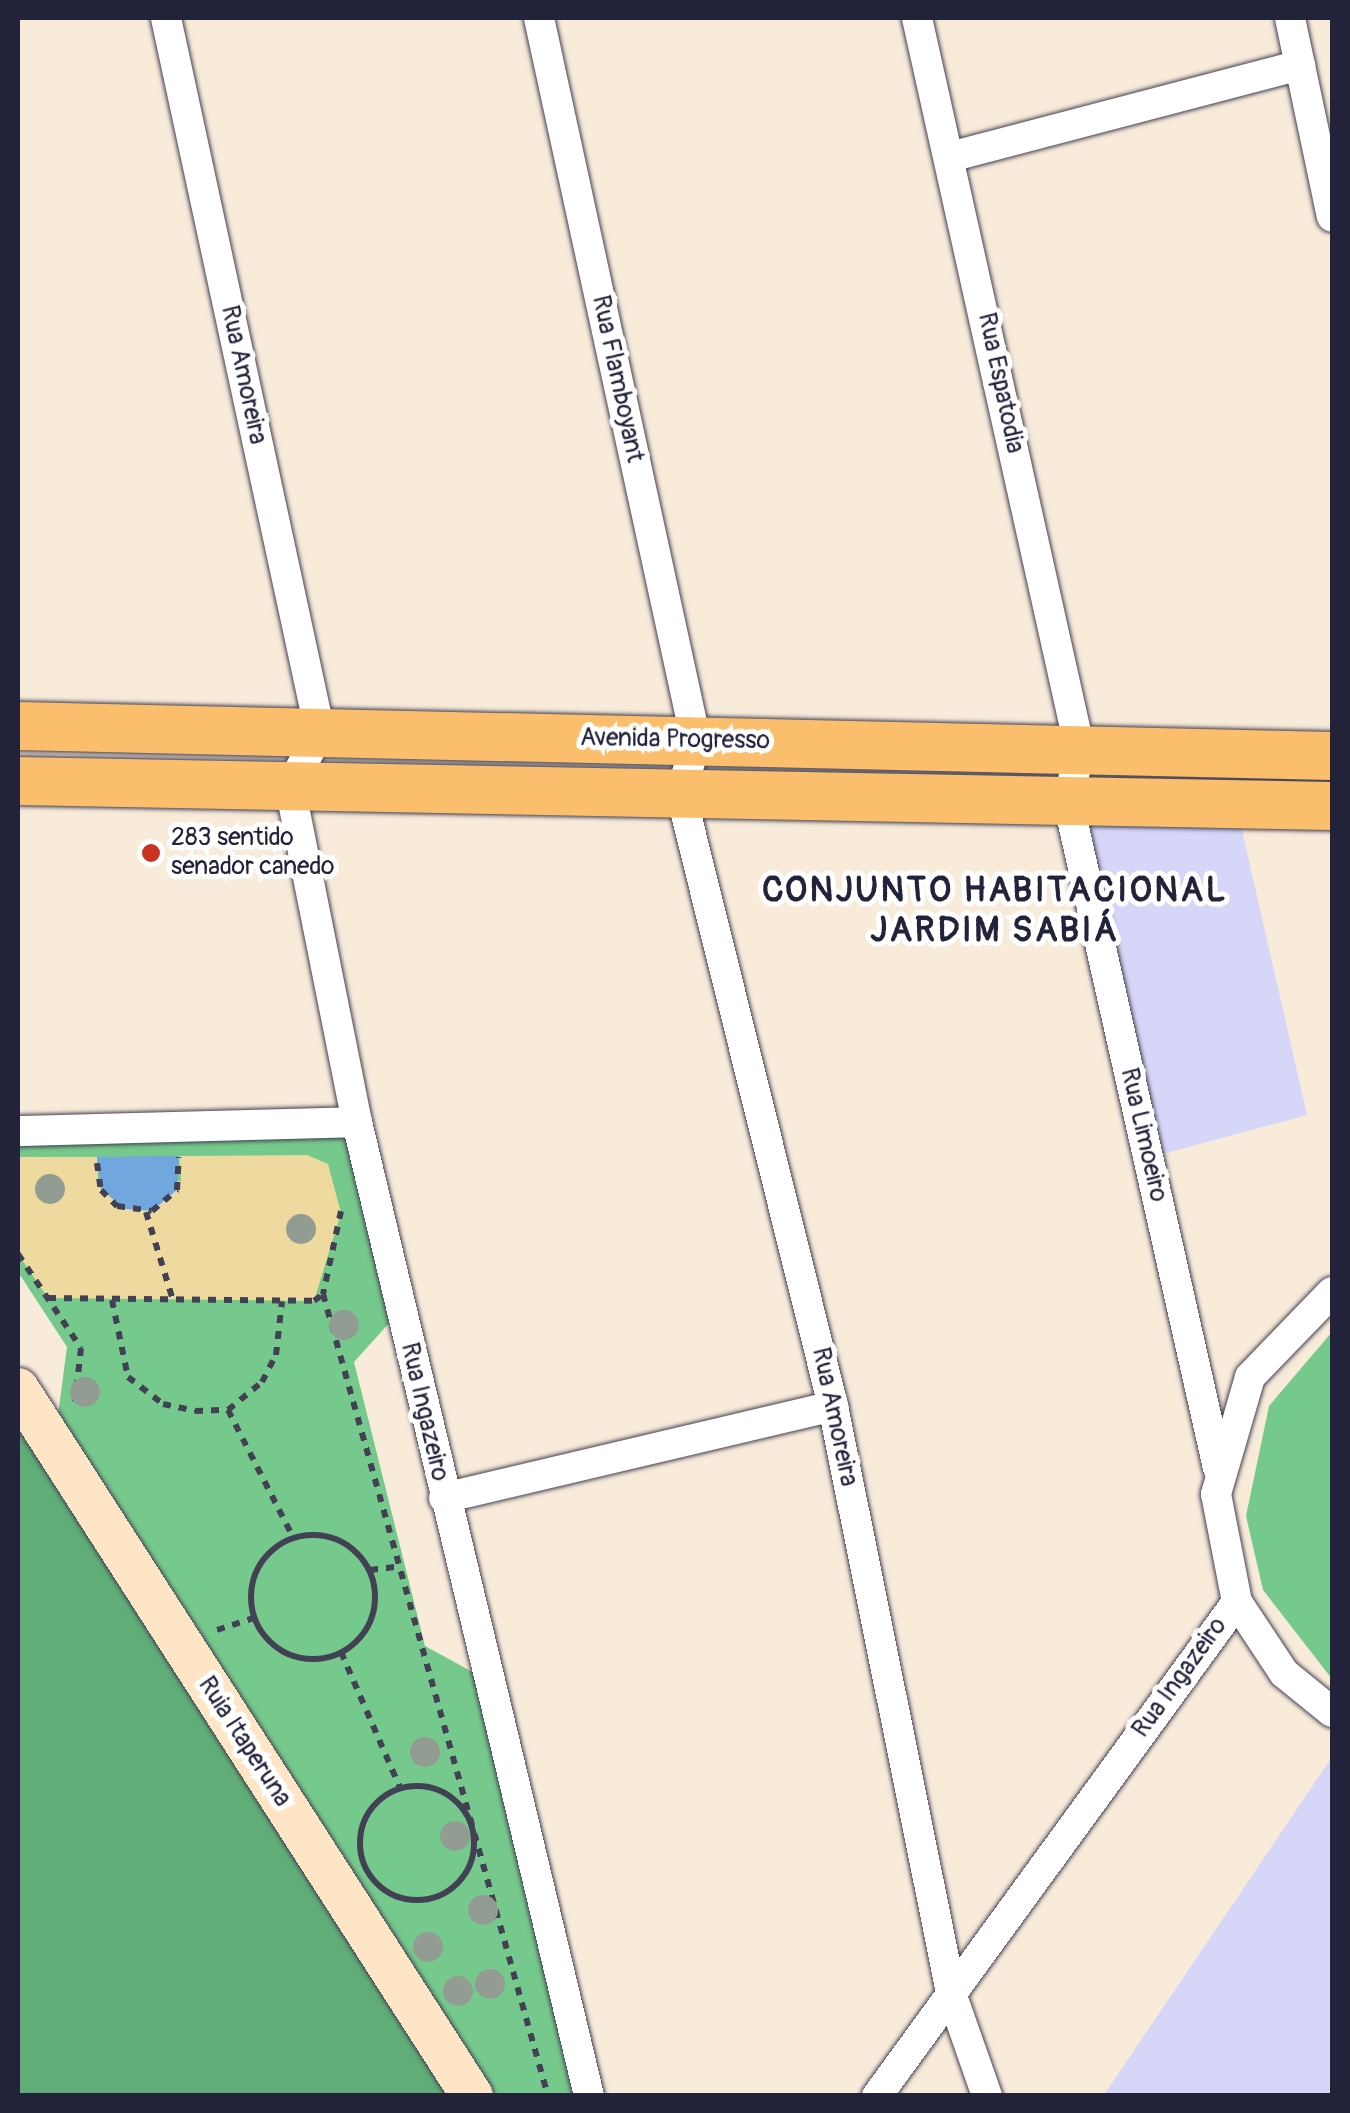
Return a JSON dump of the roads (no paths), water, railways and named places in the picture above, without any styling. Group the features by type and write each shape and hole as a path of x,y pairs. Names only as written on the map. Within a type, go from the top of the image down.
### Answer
{"main road":[{"name":"Avenida Progresso","path":"18,726 1332,756"},
{"path":"18,782 1332,806"}],"street":[{"name":"Rua Amoreira","path":"166,18 320,732"},
{"name":"Rua Flamboyant","path":"539,18 696,741"},
{"name":"Rua Espatodia","path":"917,18 1080,750"},
{"path":"1290,18 1300,65 1321,108 1332,218"},
{"path":"950,157 1300,65"},
{"path":"290,786 320,732"},
{"name":"Rua Amoreira","path":"696,741 681,794 833,1406 952,1993 986,2096"},
{"path":"1068,801 1080,750"},
{"name":"Rua Ingazeiro","path":"290,786 356,1122 590,2096"},
{"name":"Rua Limoeiro","path":"1068,801 1218,1468"},
{"path":"18,1130 356,1122"},
{"path":"1332,1292 1250,1377 1218,1468 1216,1519 1236,1602 1284,1673 1332,1712"},
{"name":"Ruia Itaperuna","path":"18,1388 472,2096"},
{"path":"444,1498 833,1406"},
{"name":"Rua Ingazeiro","path":"877,2096 1236,1602"}],"water":[{"path":"179,1156 177,1190 152,1211 126,1209 101,1190 97,1157"}],"place":[{"name":"283 sentido senador canedo","path":"151,853"}],"district":[{"name":"CONJUNTO HABITACIONAL JARDIM SABIÁ","path":"995,910"}]}
